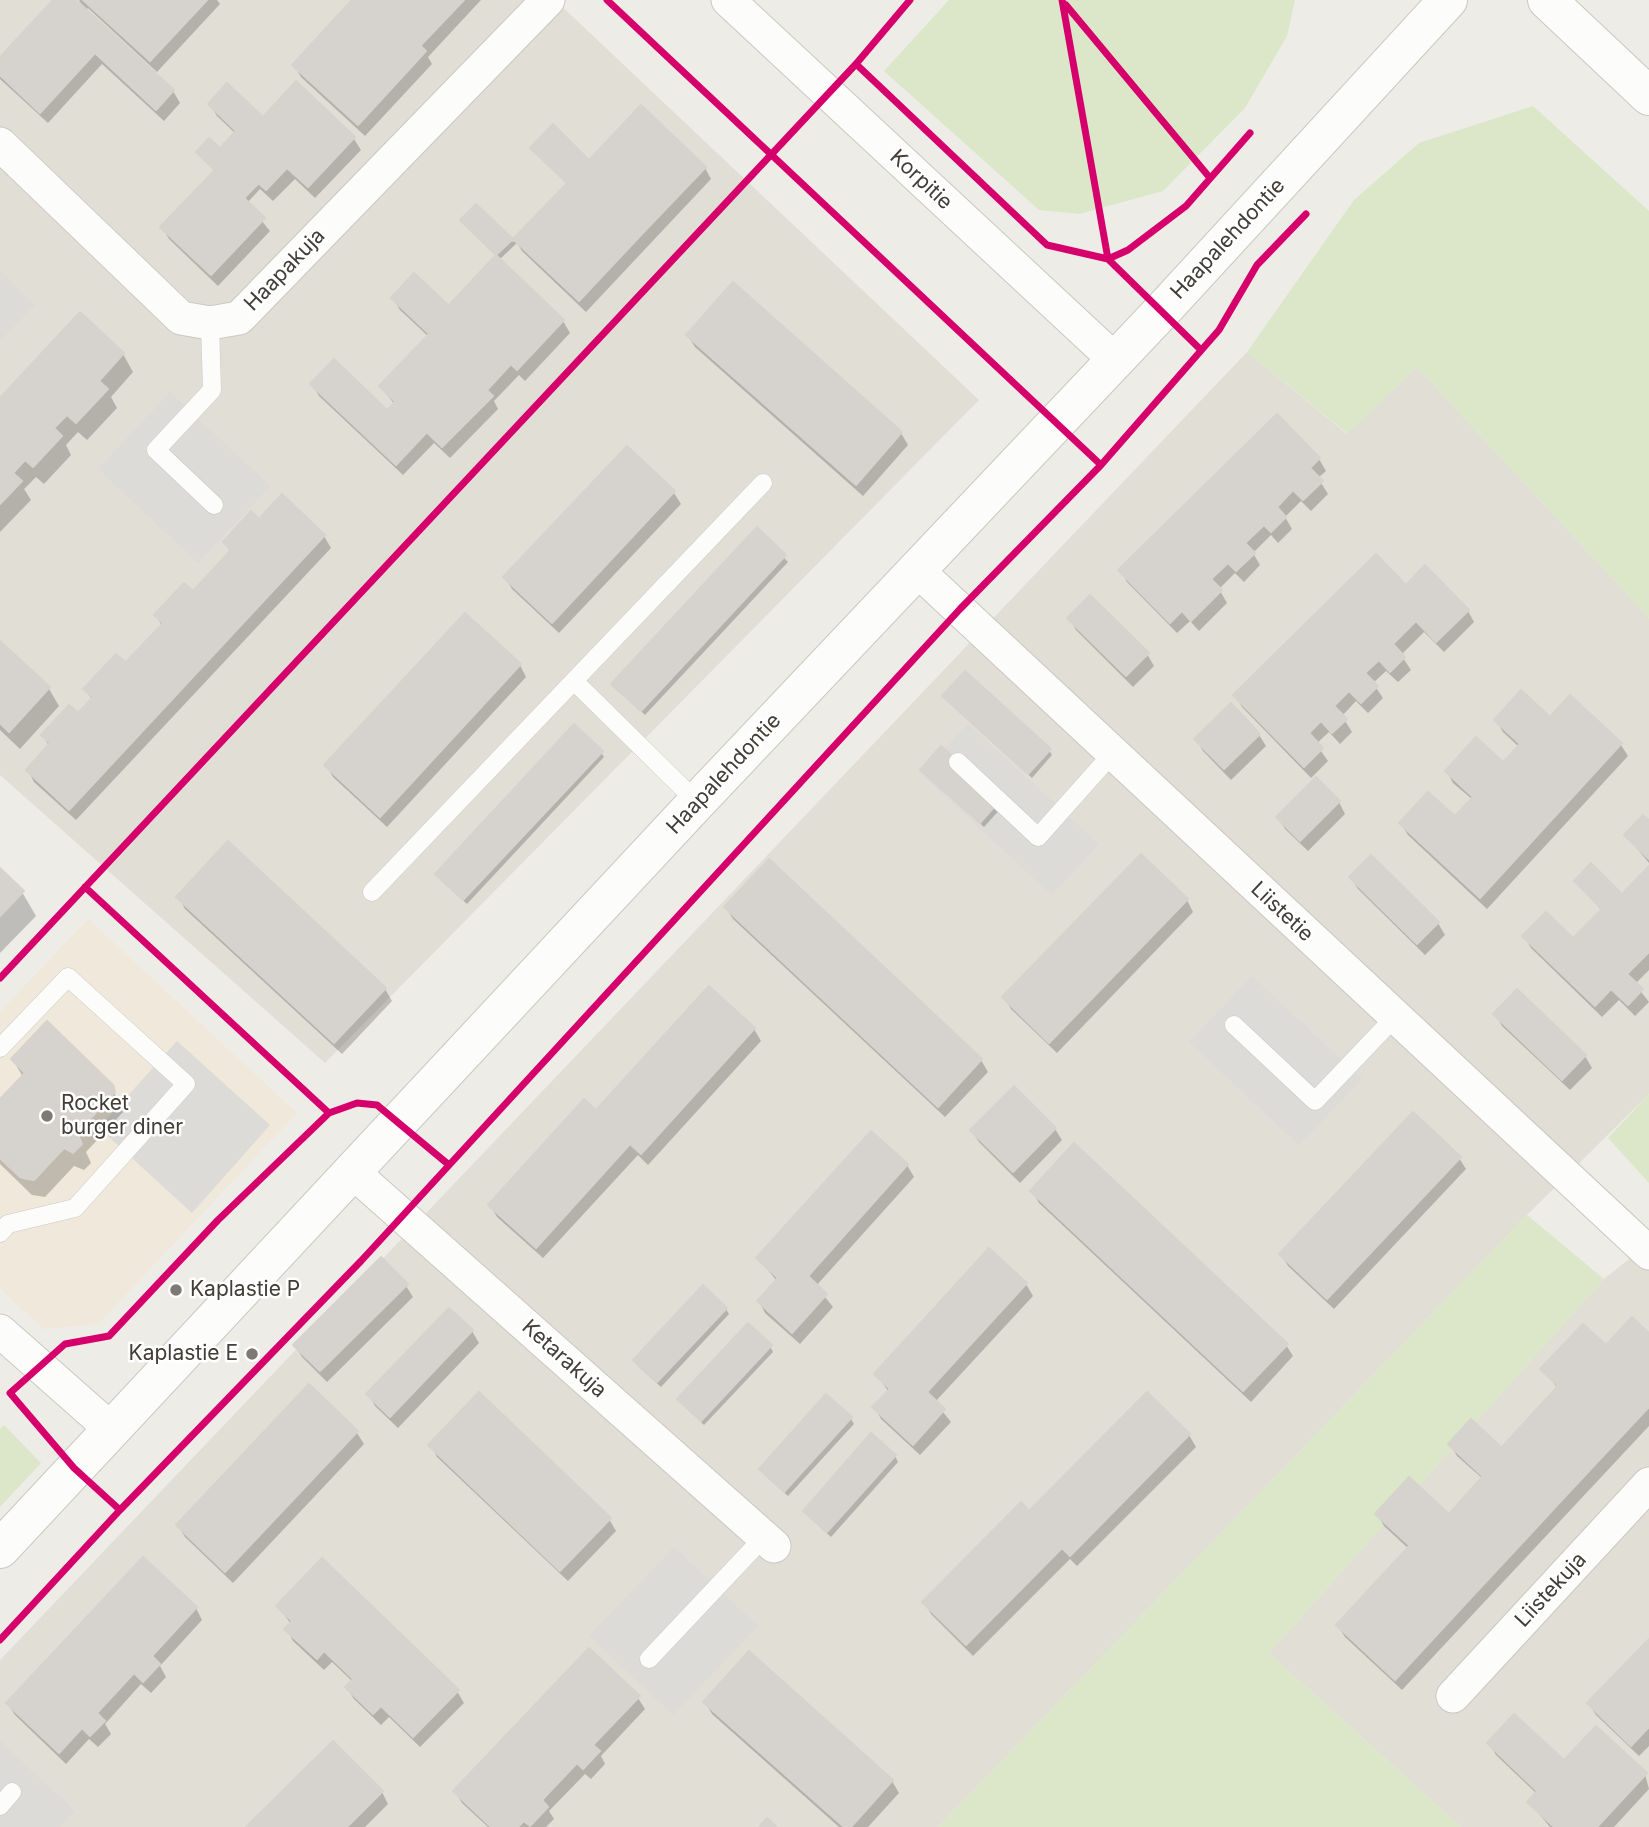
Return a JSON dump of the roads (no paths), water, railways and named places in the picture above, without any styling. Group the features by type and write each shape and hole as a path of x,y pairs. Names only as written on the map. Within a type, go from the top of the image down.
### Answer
{"street":[{"name":"Haapakuja","path":"210,323 239,318 548,0"},
{"name":"Korpitie","path":"728,0 1115,360"},
{"name":"Haapalehdontie","path":"0,1549 354,1173 697,802 1115,360 1448,0"},
{"path":"1546,0 1649,96"},
{"path":"0,144 181,318 210,323"},
{"name":"Liistetie","path":"917,570 1649,1252"},
{"name":"Ketarakuja","path":"354,1173 769,1541"},
{"path":"0,1331 112,1430"},
{"name":"Liistekuja","path":"1453,1696 1649,1484"}],"lane":[{"path":"210,323 212,390 156,450 214,505"},
{"path":"372,892 763,483"},
{"path":"574,681 697,802"},
{"path":"958,762 1038,837 1112,754"},
{"path":"0,1048 68,977 186,1084 75,1208 3,1225"},
{"path":"1234,1025 1315,1101 1395,1017"},
{"path":"649,1659 769,1541"},
{"path":"0,1806 12,1792"}],"place":[{"name":"Rocket burger diner","path":"47,1116"},
{"name":"Kaplastie P","path":"176,1290"},
{"name":"Kaplastie E","path":"252,1354"}]}
